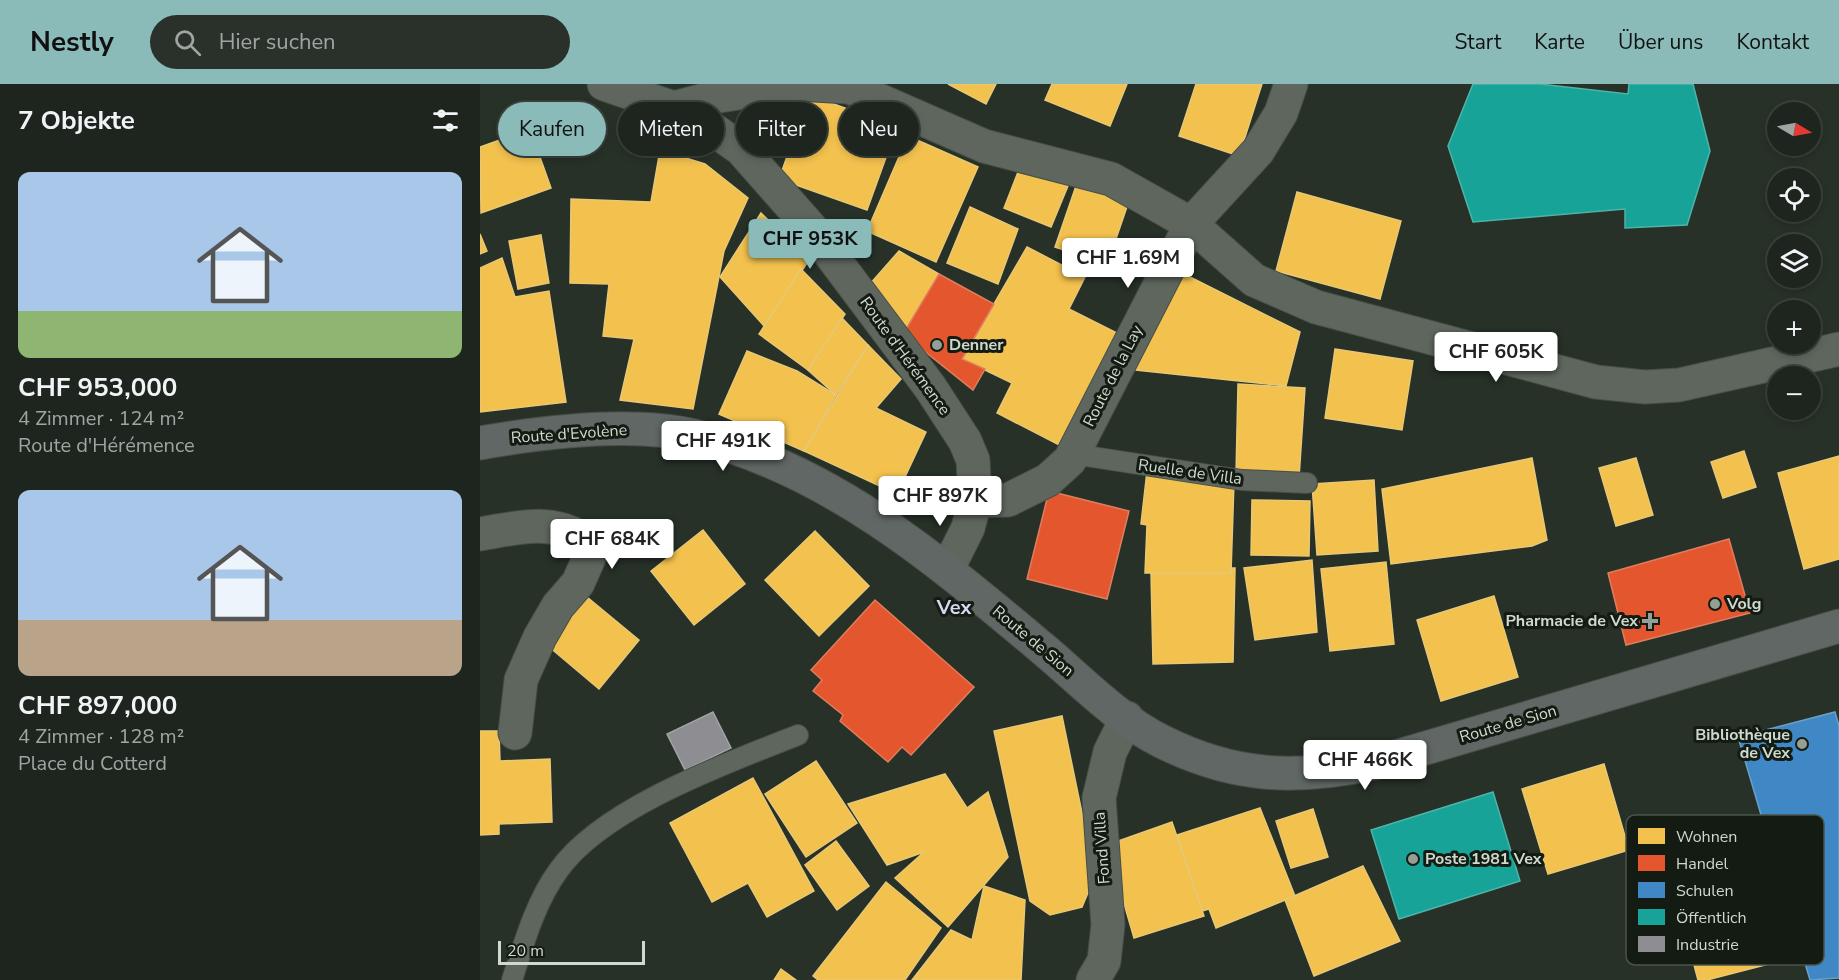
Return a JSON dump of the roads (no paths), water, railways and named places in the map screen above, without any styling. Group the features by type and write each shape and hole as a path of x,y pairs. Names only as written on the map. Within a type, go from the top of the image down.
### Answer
{"main road":[{"name":"Route d'Evolène","path":"480,443 625,428 693,436 775,463 862,508 947,570"},
{"name":"Route de Sion","path":"947,570 1126,718 1159,740 1205,760 1284,775 1328,773 1375,763 1839,626"}],"street":[{"name":"Route d'Hérémence","path":"604,84 656,102"},
{"path":"696,102 719,96 798,84 849,87 984,146 1111,179 1191,224 1254,280 1316,307 1596,382 1645,387 1679,385 1839,349"},
{"name":"Route de la Lay","path":"975,501 1008,500 1048,480 1073,454 1191,224 1258,151 1281,113 1291,84"},
{"name":"Route d'Hérémence","path":"724,137 741,149 810,226 930,387 965,441 973,460 975,501 968,528 947,570"},
{"path":"480,534 536,525 563,527 582,538 589,558 578,584 558,606 540,638 521,680 514,733"},
{"name":"Fond Villa","path":"1093,980 1104,962 1108,925 1099,798 1110,752 1126,718"}],"lane":[{"name":"Ruelle de Villa","path":"1073,454 1242,480 1307,483"},
{"path":"512,980 534,914 558,870 580,847 614,819 648,800 798,735"}],"place":[{"name":"Denner","path":"937,345"},
{"name":"Volg","path":"1715,604"},
{"name":"Pharmacie de Vex","path":"1650,621"},
{"name":"Bibliothèque de Vex","path":"1802,744"},
{"name":"Poste 1981 Vex","path":"1413,859"}],"district":[{"name":"Vex","path":"954,607"}]}
